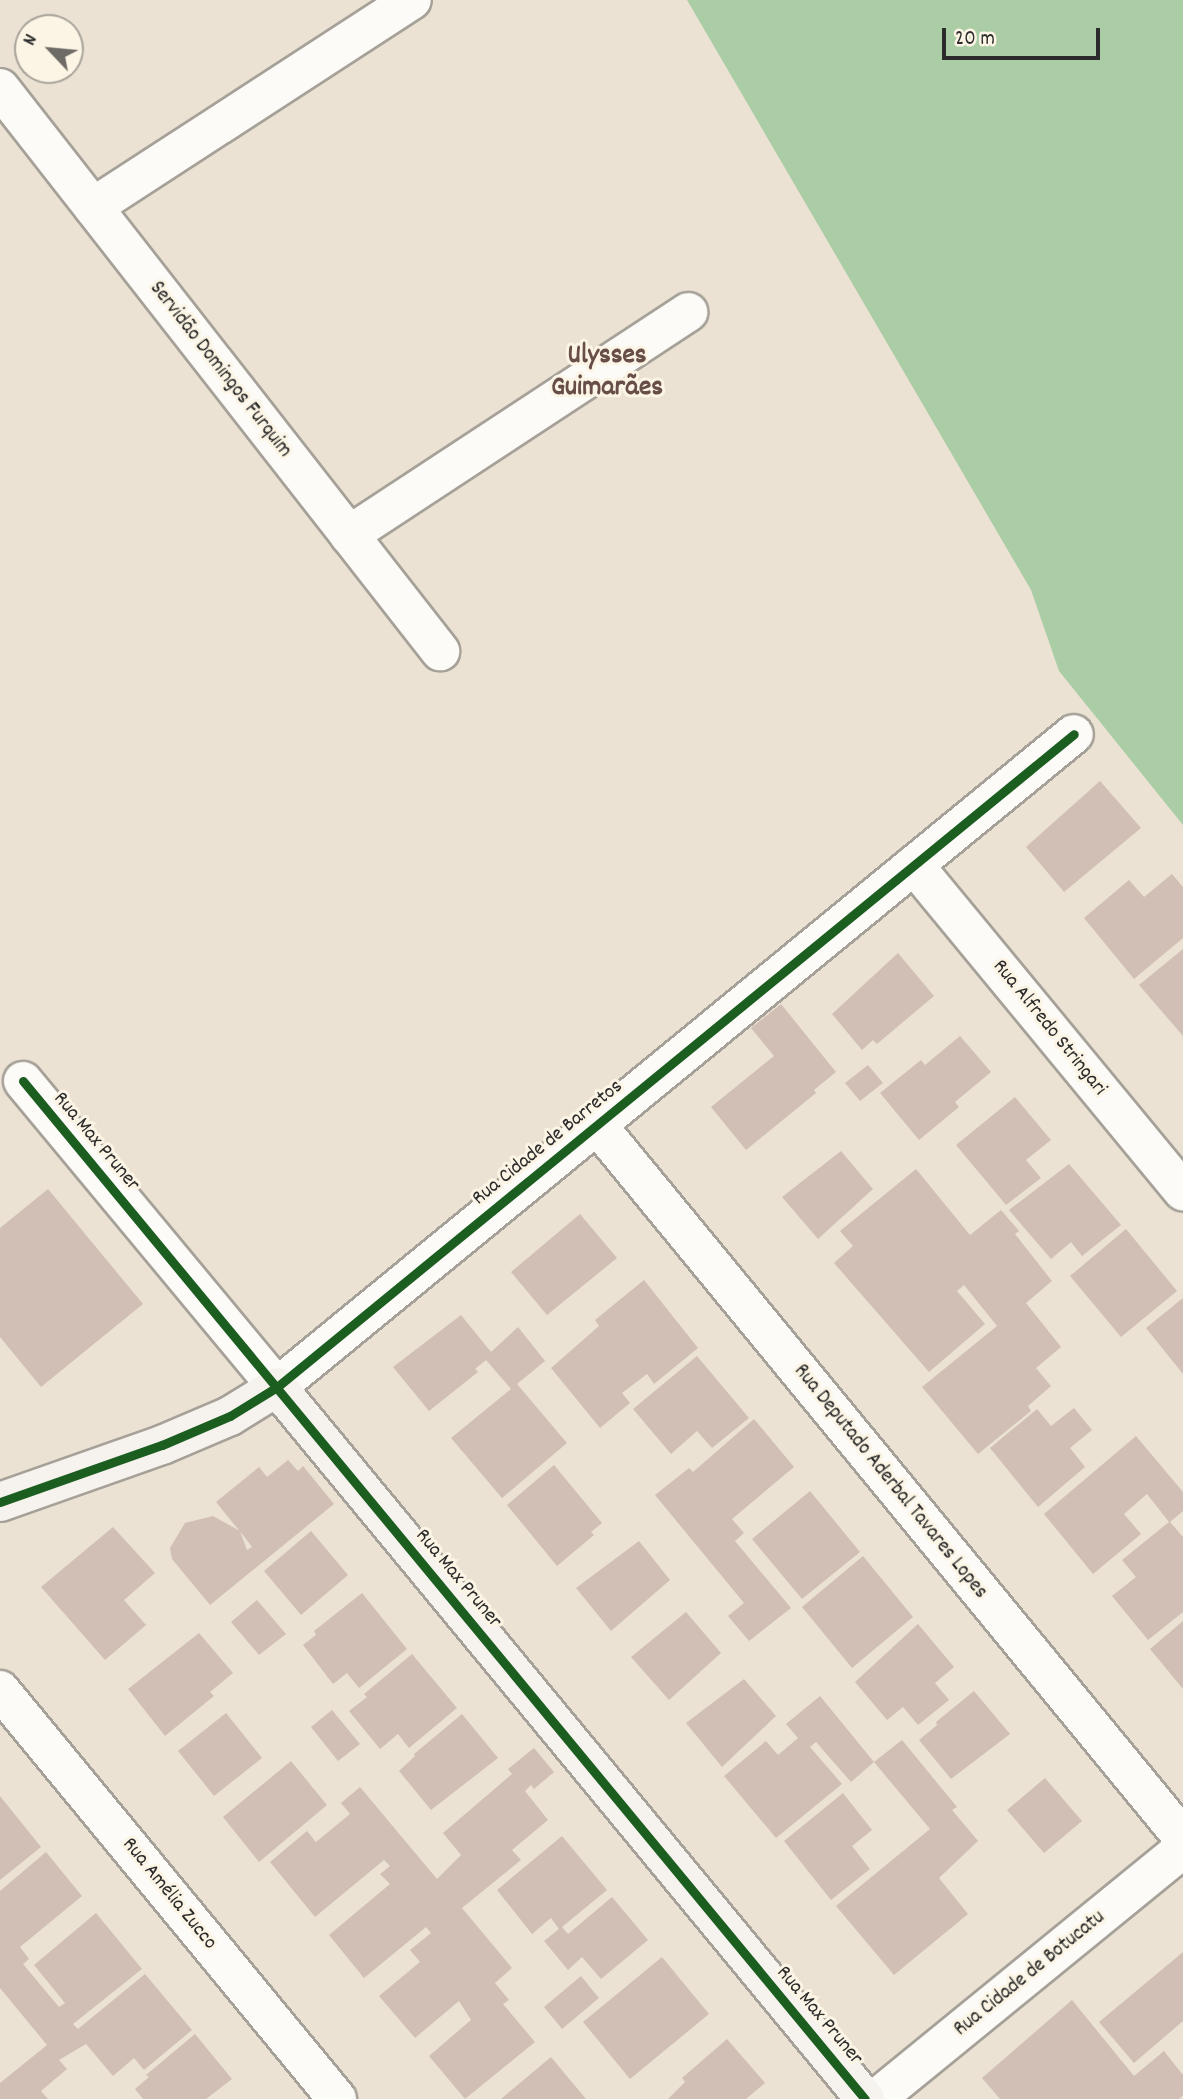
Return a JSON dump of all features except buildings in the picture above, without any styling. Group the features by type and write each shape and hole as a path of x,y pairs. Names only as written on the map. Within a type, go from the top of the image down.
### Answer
{"street":[{"path":"93,207 412,0"},
{"name":"Servidão Domingos Furquim","path":"0,88 440,651"},
{"path":"349,535 688,312"},
{"name":"Rua Cidade de Barretos","path":"0,1502 162,1445 230,1416 277,1387 1074,734"},
{"name":"Rua Alfredo Stringari","path":"914,865 1183,1191"},
{"name":"Rua Max Pruner","path":"23,1081 865,2099"},
{"name":"Rua Deputado Aderbal Tavares Lopes","path":"597,1125 1183,1838"},
{"name":"Rua Amélia Zucco","path":"0,1690 337,2099"},
{"name":"Rua Cidade de Botucatu","path":"876,2099 1183,1849"}],"green space":[{"path":"687,0 1183,0 1183,825 1059,671 1031,590"}],"cycle path":[{"path":"0,1502 162,1445 230,1416 277,1387 1074,734"},
{"path":"23,1081 865,2099"}],"district":[{"name":"Ulysses Guimarães","path":"607,373"}]}
